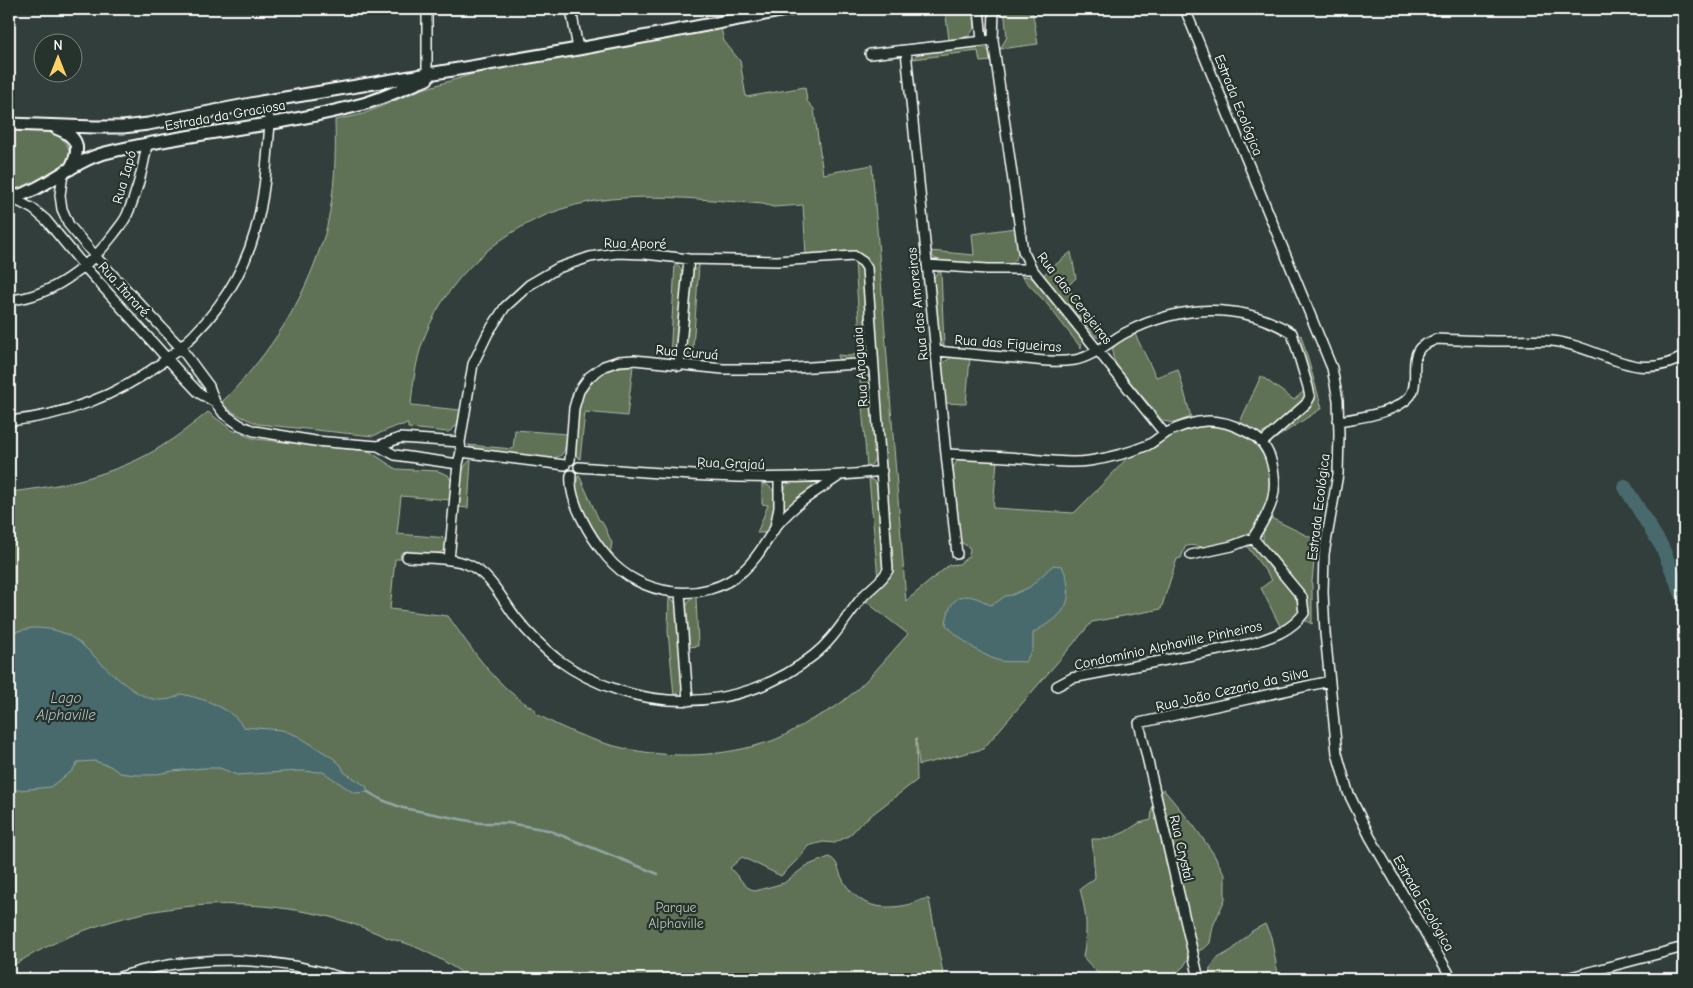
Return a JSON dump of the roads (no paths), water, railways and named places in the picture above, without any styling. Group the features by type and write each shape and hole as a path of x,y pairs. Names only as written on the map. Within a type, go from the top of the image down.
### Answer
{"main road":[{"name":"Estrada da Graciosa","path":"9,124 124,127 148,124 261,102 427,76 451,70 578,49 792,9"},
{"name":"Estrada da Graciosa","path":"10,198 46,185 84,160 106,153 365,104 427,76"},
{"path":"46,125 68,132 74,139 77,150 75,160 66,172"}],"street":[{"path":"427,9 427,76"},
{"path":"571,9 578,49"},
{"path":"979,9 982,41"},
{"path":"870,54 993,40 994,9"},
{"name":"Estrada Ecológica","path":"1185,9 1332,368 1338,400 1338,474 1324,554 1323,592 1325,633 1337,752 1348,792 1388,870 1452,979"},
{"name":"Rua das Cerejeiras","path":"993,40 1022,251 1032,269 1165,434"},
{"name":"Rua das Amoreiras","path":"906,51 957,554"},
{"path":"9,421 37,418 77,407 110,394 168,358 198,330 220,304 242,266 255,232 266,182 270,123 268,114 261,102"},
{"name":"Rua Iapó","path":"9,300 43,292 71,276 96,257 126,217 138,187 147,144"},
{"name":"Rua Itararé","path":"66,172 60,195 62,209 68,225 180,347 209,386 214,402"},
{"name":"Rua Itararé","path":"10,198 38,213 199,393 214,402 224,414 240,425 254,430 315,441 378,446"},
{"name":"Rua Aporé","path":"449,560 458,464 461,452 460,442 473,364 488,333 504,308 529,285 558,268 590,257 618,253 689,259 777,261 854,256 863,262"},
{"path":"679,366 689,259"},
{"name":"Rua Araguaia","path":"406,557 449,560 466,564 481,572 536,641 582,675 618,691 644,697 688,701 727,697 749,691 782,676 814,656 832,639 860,599 872,587 883,580 888,570 866,268 863,262"},
{"path":"927,265 987,269 1032,269"},
{"name":"Rua das Figueiras","path":"935,351 1044,361 1065,361 1079,359 1098,350 1107,343 1147,322 1180,313 1206,310 1262,318 1292,333 1310,397 1306,404 1263,442"},
{"path":"1338,421 1372,416 1403,403 1411,395 1414,386 1417,353 1421,347 1436,339 1553,342 1591,351 1635,367 1649,368 1675,362 1684,356"},
{"name":"Rua Curuá","path":"567,462 574,408 579,392 589,377 604,366 619,361 634,360 723,369 780,369 873,363"},
{"path":"946,454 1053,461 1088,461 1119,455 1149,445 1165,434 1189,424 1206,420 1231,423 1263,442 1274,471 1275,492 1272,507 1253,538 1232,546 1191,555"},
{"path":"378,446 400,438 460,442"},
{"path":"378,446 395,455 458,464"},
{"path":"461,452 577,462 579,467 578,473 571,475 565,472 567,462"},
{"name":"Rua Grajaú","path":"579,467 685,475 779,478 839,476 882,470"},
{"path":"571,475 570,481 574,498 583,520 598,546 611,562 624,574 641,584 680,593 700,591 722,584 743,572 759,554 775,527 796,506 839,476"},
{"path":"775,527 779,508 779,478"},
{"name":"Condomínio Alphaville Pinheiros","path":"1057,686 1072,678 1250,644 1274,636 1296,624 1304,613 1302,596 1253,538"},
{"path":"680,593 688,701"},
{"name":"Rua João Cezario da Silva","path":"1139,723 1330,681"},
{"name":"Rua Crystal","path":"1139,723 1199,979"},
{"path":"1563,979 1684,947"},
{"path":"114,979 162,966 213,960 249,960 290,964 346,979"},
{"path":"305,979 307,970"}],"water":[{"path":"1053,565 1062,566 1067,580 1068,599 1066,606 1057,617 1033,633 1033,649 1025,662 997,660 983,654 946,625 951,607 960,597 973,597 990,605 1005,596 1030,587"},
{"name":"Lago Alphaville","path":"32,628 55,630 71,637 124,684 152,699 167,700 181,694 189,696 207,701 224,709 232,714 243,727 282,730 298,736 333,758 341,765 344,772 366,786 368,792 354,793 323,772 299,771 237,775 220,768 203,768 152,775 136,775 120,773 110,766 95,761 78,762 72,771 50,787 9,791 9,633"}],"waterway":[{"path":"1625,487 1662,547 1684,599"},
{"path":"368,792 403,808 480,823 508,823 548,830 658,874"}],"park label":[{"name":"Parque Alphaville","path":"676,916"}]}
